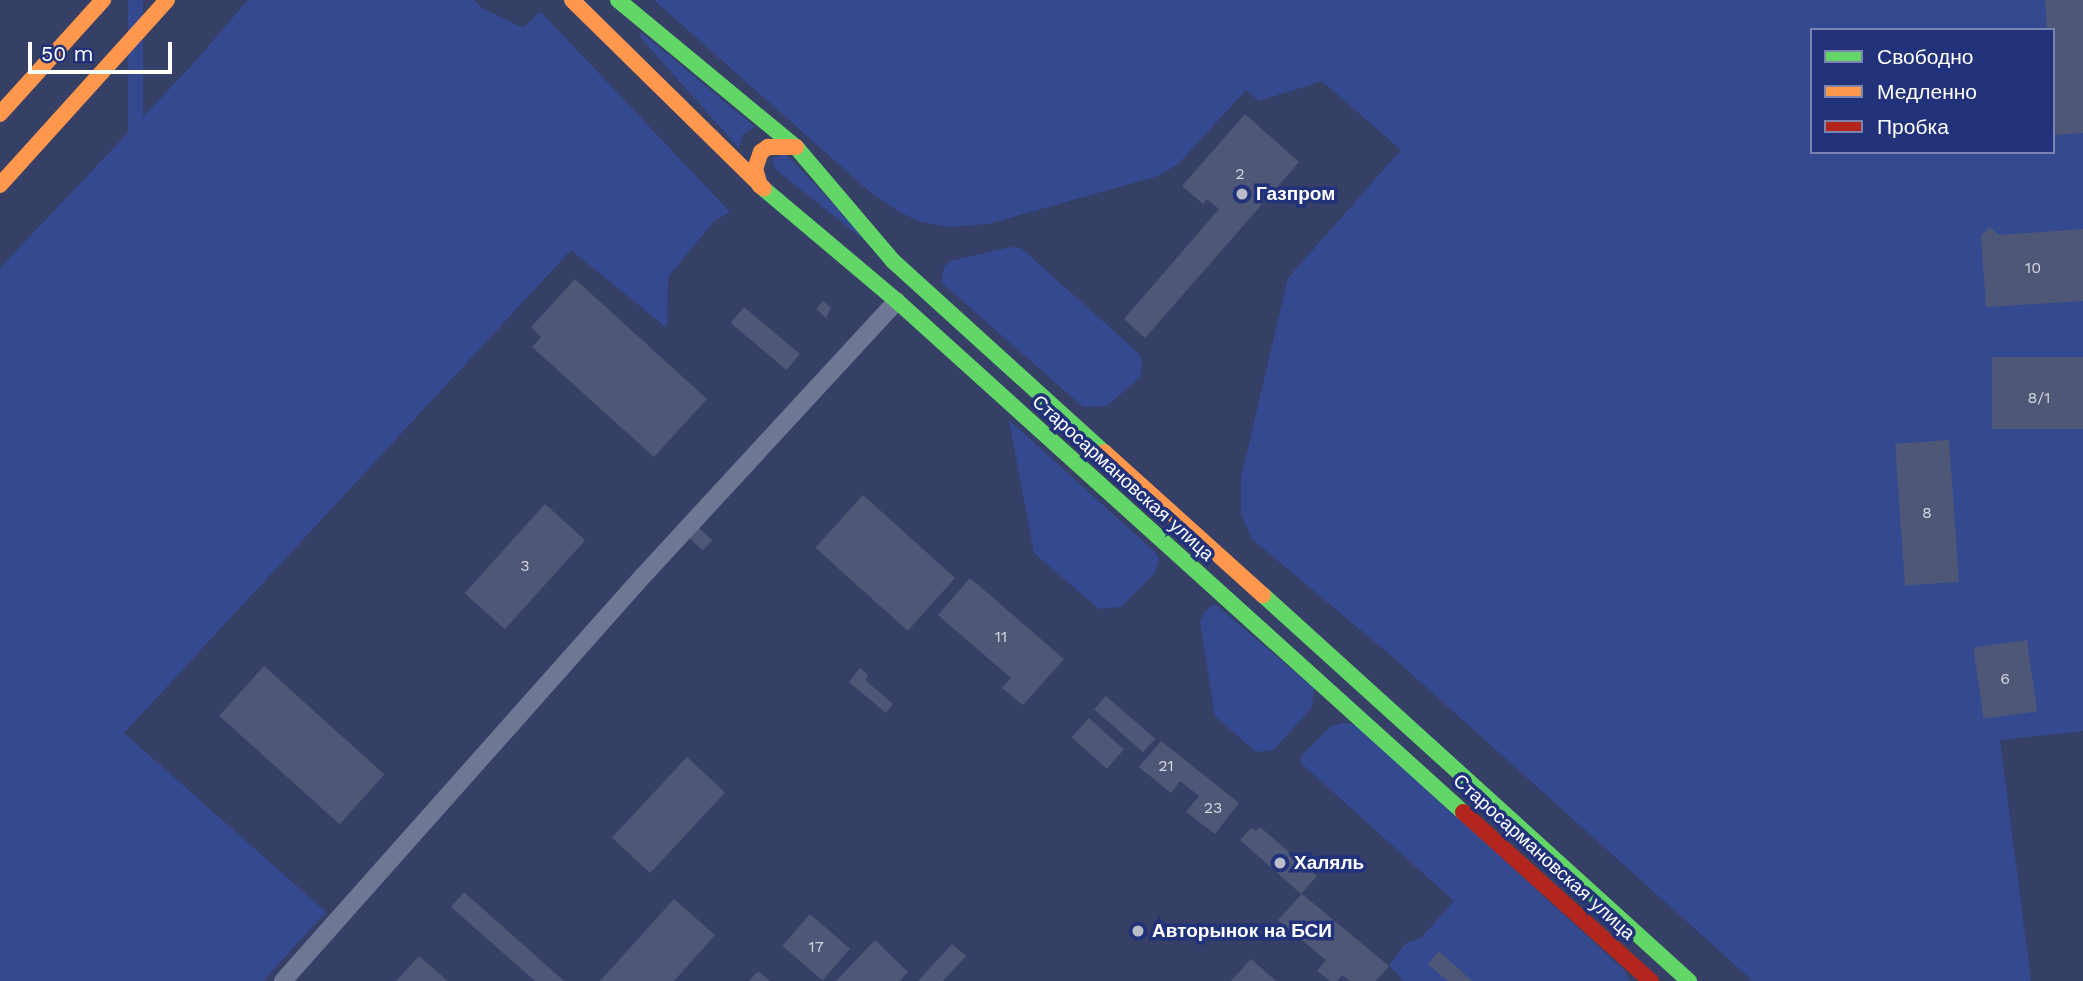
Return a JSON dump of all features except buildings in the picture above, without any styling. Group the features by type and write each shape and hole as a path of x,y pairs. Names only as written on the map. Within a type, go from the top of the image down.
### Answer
{"main road":[{"path":"0,114 103,0"},
{"path":"0,185 167,0"},
{"name":"Старосармановская улица","path":"572,0 760,186 897,301 1651,981"},
{"name":"Старосармановская улица","path":"618,0 796,147 893,261 1689,981"},
{"path":"760,186 755,169 761,152 768,147 796,147"}],"street":[{"path":"283,981 643,576 897,301"}],"shaded area":[{"path":"128,0 143,0 143,191 128,191"},
{"path":"248,0 474,0 482,8 523,28 540,11 730,212 714,221 668,277 667,328 571,250 124,733 326,912 263,981 0,981 0,268 193,64"},
{"path":"654,0 2083,0 2083,731 2000,740 2031,981 1753,981 1395,659 1252,539 1241,514 1241,478 1288,278 1401,150 1322,81 1259,101 1246,90 1178,164 1158,176 988,224 950,227 922,222 901,213 870,192"},
{"path":"642,33 755,127 743,134 739,148 639,36"},
{"path":"786,154 878,251 775,169 772,158"},
{"path":"1011,247 1021,248 1136,351 1142,360 1140,377 1107,406 1083,407 941,282 944,267 950,261"},
{"path":"1009,420 1155,552 1159,559 1155,573 1121,607 1099,609 1034,553"},
{"path":"1215,604 1314,688 1312,707 1274,750 1256,752 1215,716 1200,622 1205,611"},
{"path":"1343,723 1358,725 1624,970 1630,981 1404,981 1389,966 1406,943 1421,938 1454,901 1301,763 1301,756 1331,726"}],"traffic: fast":[{"path":"618,0 796,147 893,261 1104,452"},
{"path":"764,189 897,301 1463,812"},
{"path":"1263,595 1689,981"}],"traffic: slow":[{"path":"0,114 103,0"},
{"path":"0,185 167,0"},
{"path":"572,0 764,189"},
{"path":"760,186 755,169 761,152 768,147 796,147"},
{"path":"1104,452 1263,595"}],"traffic: jam":[{"path":"1463,812 1651,981"}],"place":[{"name":"Газпром","path":"1242,194"},
{"name":"Халяль","path":"1280,863"},
{"name":"Авторынок на БСИ","path":"1138,931"}]}
